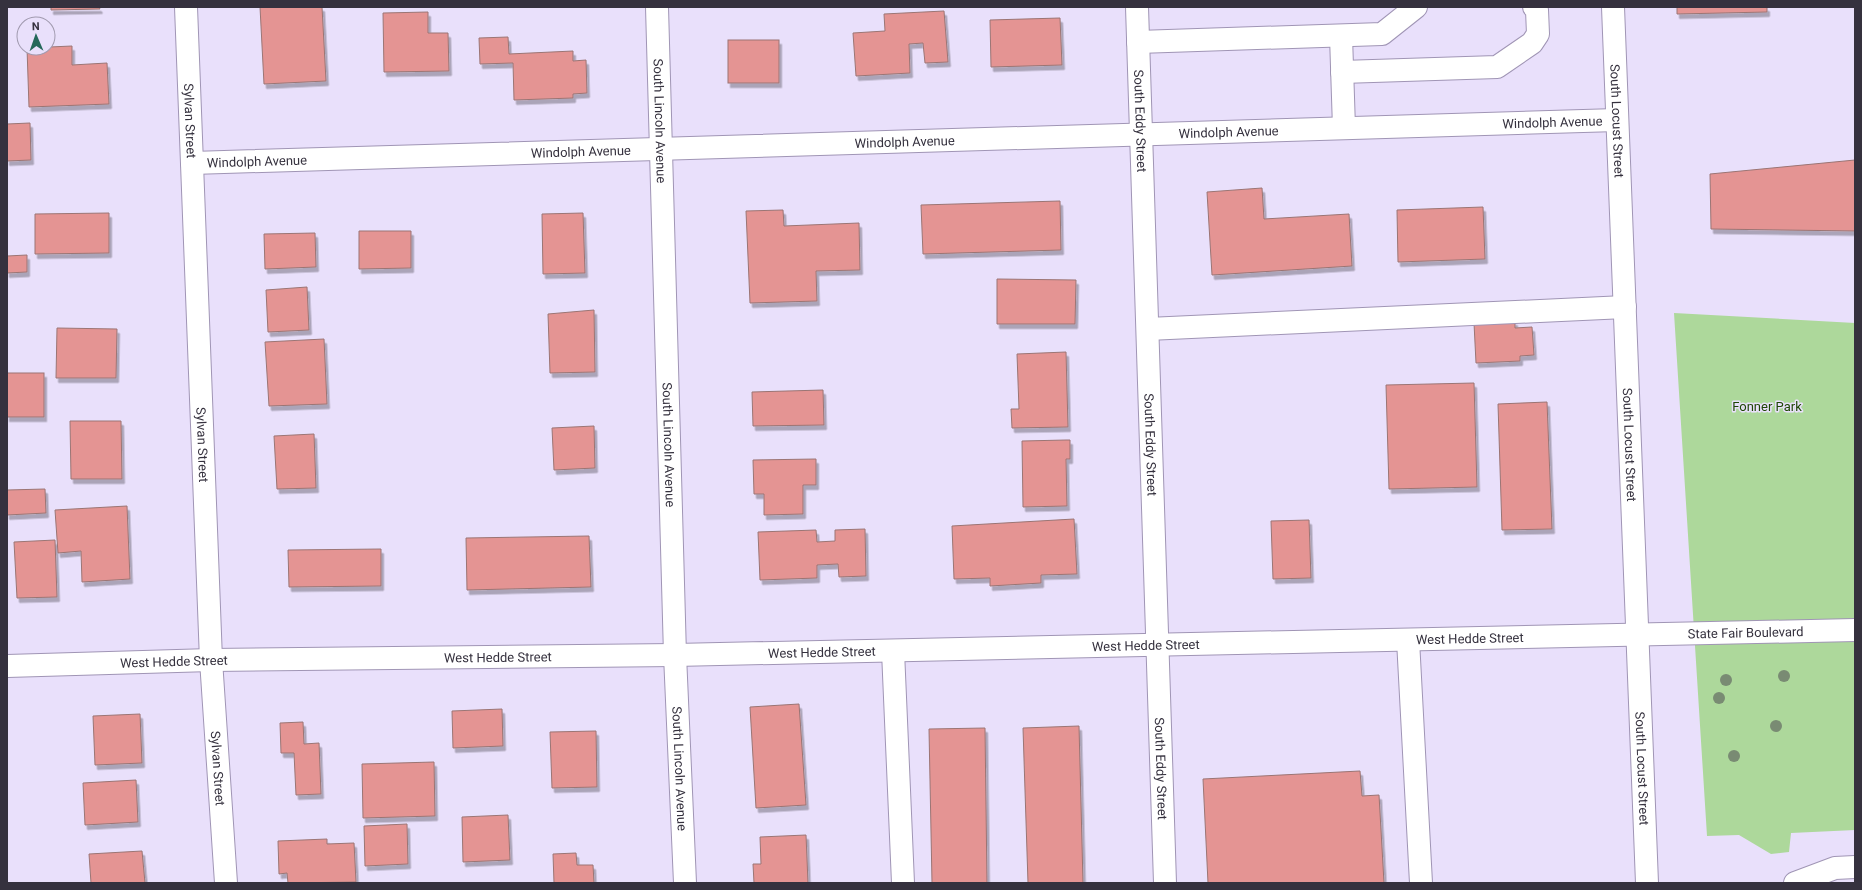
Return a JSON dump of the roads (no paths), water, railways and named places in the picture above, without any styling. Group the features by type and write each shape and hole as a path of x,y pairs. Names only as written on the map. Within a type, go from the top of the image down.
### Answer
{"street":[{"name":"Sylvan Street","path":"186,7 211,660 226,883"},
{"name":"South Lincoln Avenue","path":"657,7 675,655 684,883"},
{"name":"South Eddy Street","path":"1137,7 1165,883"},
{"path":"1138,42 1382,34 1416,7"},
{"path":"1342,72 1498,67 1532,43 1538,34 1537,10 1534,7"},
{"name":"South Locust Street","path":"1613,7 1647,883"},
{"path":"1341,36 1344,128"},
{"name":"Windolph Avenue","path":"192,163 1617,120"},
{"path":"1148,329 1625,307"},
{"name":"State Fair Boulevard","path":"1637,635 1855,630"},
{"name":"West Hedde Street","path":"7,666 211,660 675,655 1637,635"},
{"path":"1408,640 1421,883"},
{"path":"893,651 903,883"},
{"path":"1795,883 1835,868 1855,867"}],"park label":[{"name":"Fonner Park","path":"1767,406"}]}
